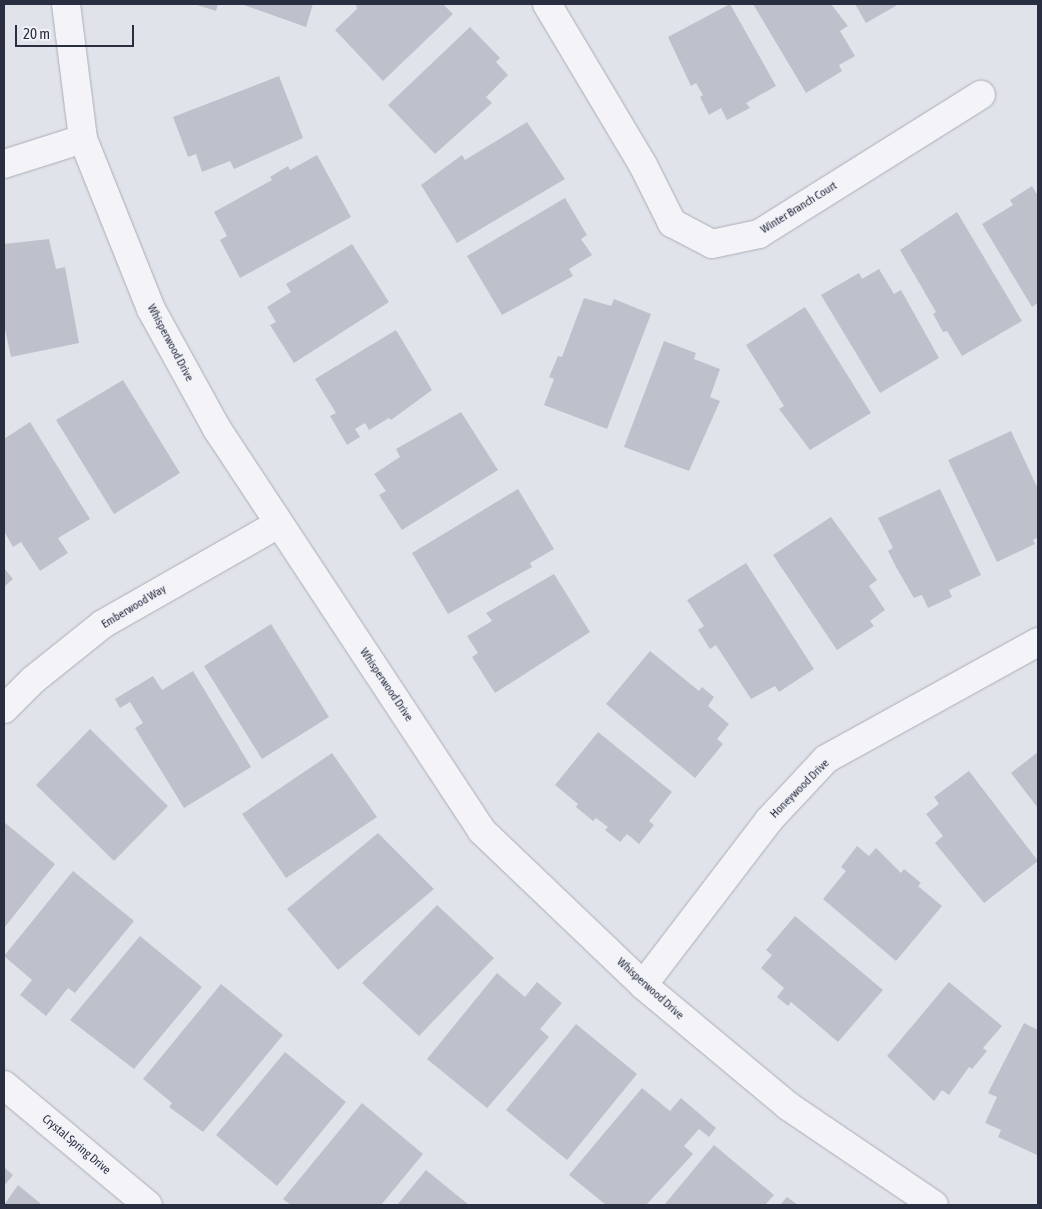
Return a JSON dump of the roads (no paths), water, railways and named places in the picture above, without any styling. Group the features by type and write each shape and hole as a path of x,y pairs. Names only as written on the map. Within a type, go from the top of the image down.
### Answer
{"street":[{"name":"Whisperwood Drive","path":"66,4 83,139 151,309 217,430 482,831 643,985 788,1106 934,1205"},
{"name":"Winter Branch Court","path":"547,4 643,165 672,223 712,244 759,234 981,95"},
{"path":"4,164 83,139"},
{"name":"Emberwood Way","path":"4,709 33,680 104,624 278,524"},
{"name":"Honeywood Drive","path":"643,985 769,820 826,759 1038,642"},
{"name":"Crystal Spring Drive","path":"4,1085 148,1205"}]}
